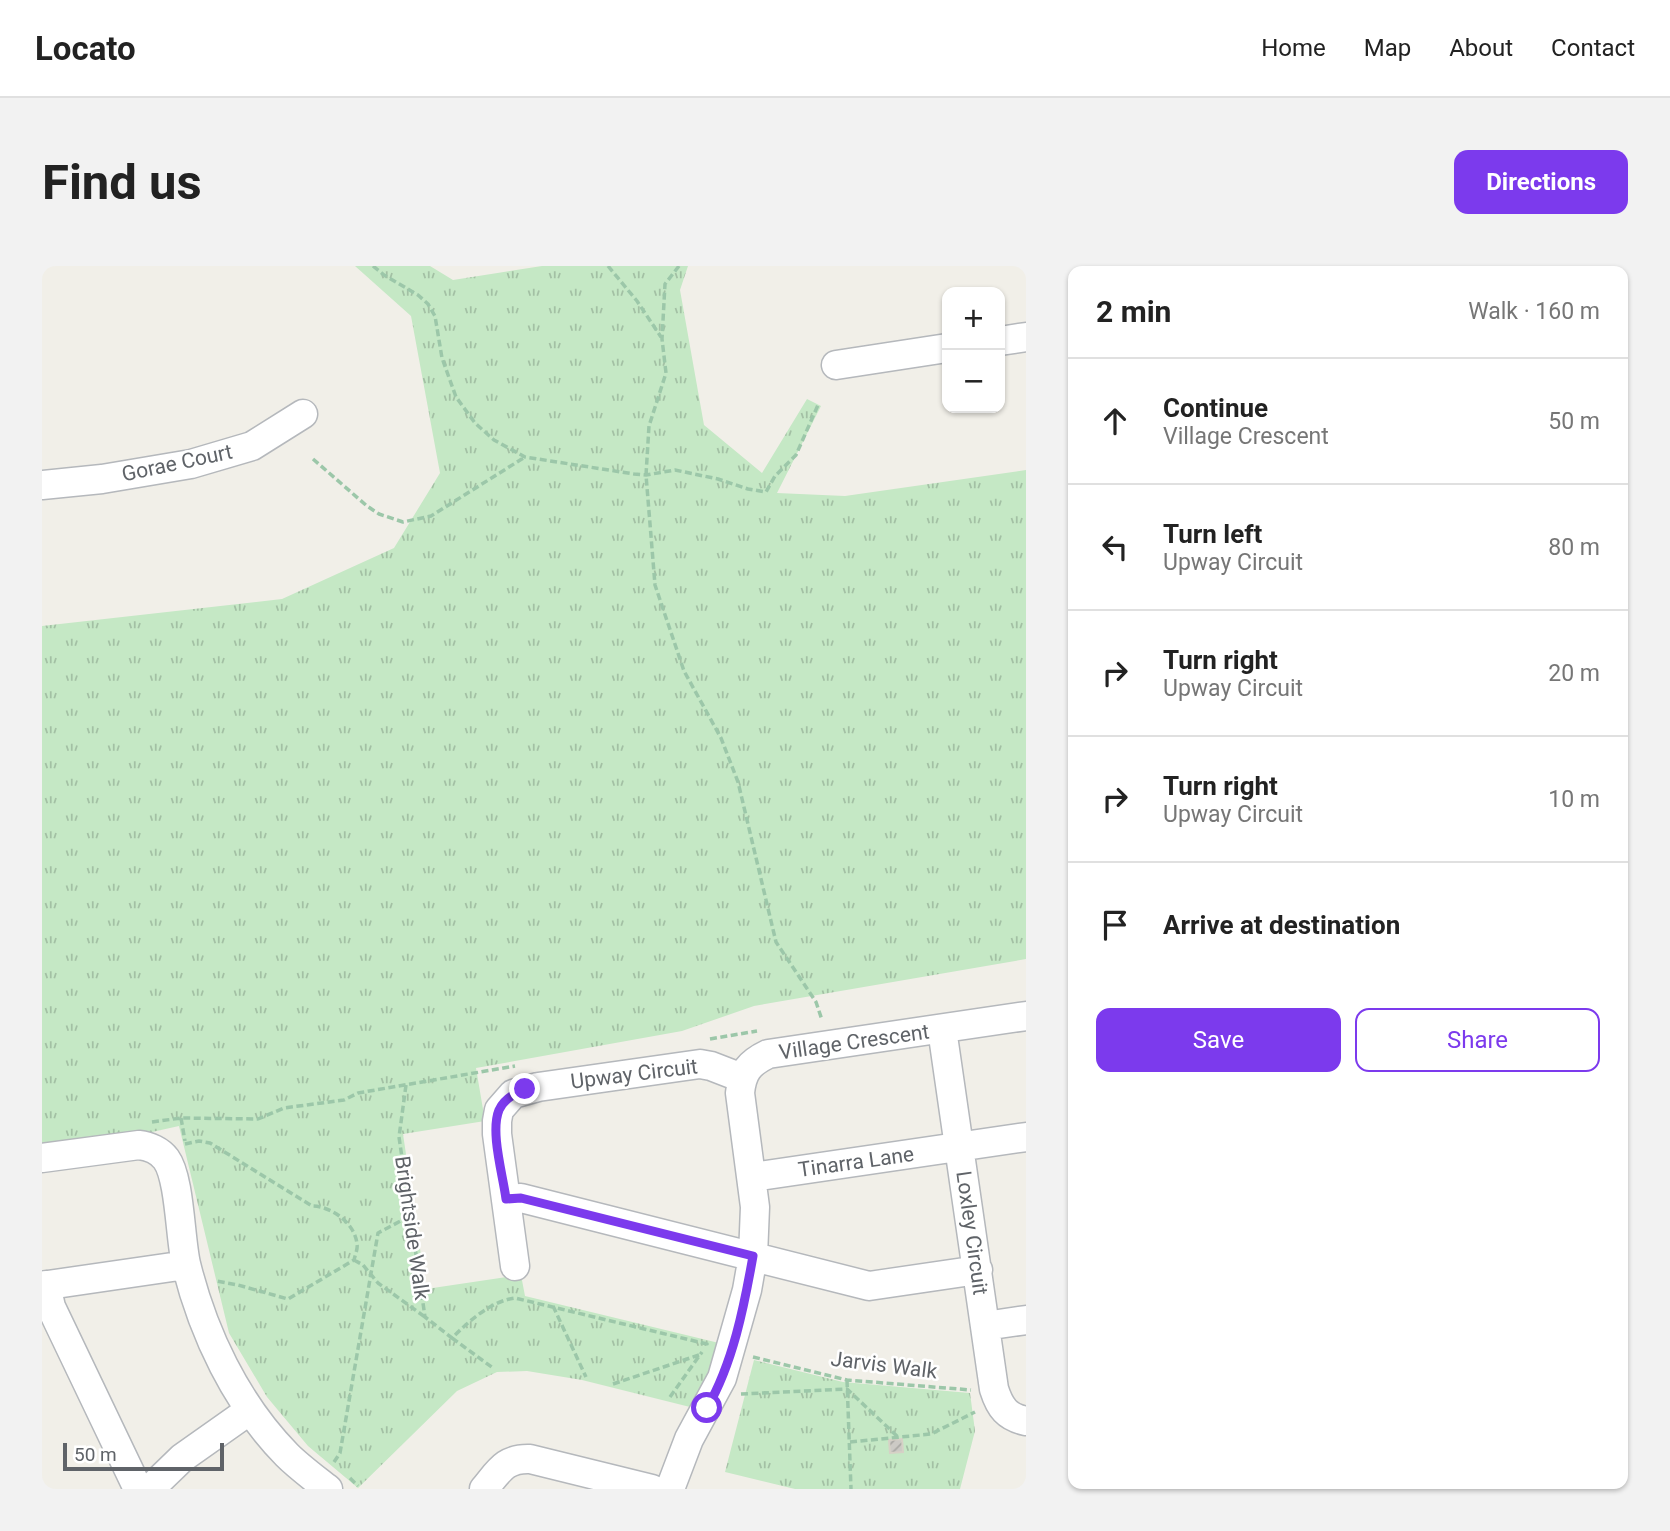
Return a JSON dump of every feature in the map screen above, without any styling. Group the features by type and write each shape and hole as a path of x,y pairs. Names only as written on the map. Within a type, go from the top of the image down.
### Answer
{"street":[{"path":"1005,340 1026,337"},
{"path":"836,365 942,349"},
{"name":"Gorae Court","path":"42,485 102,479 191,464 252,446 303,414"},
{"name":"Village Crescent","path":"742,1078 746,1068 768,1054 1026,1016"},
{"name":"Loxley Circuit","path":"942,1029 994,1389 999,1404 1006,1413 1026,1421"},
{"name":"Upway Circuit","path":"506,1199 496,1134 499,1110 513,1094 525,1089 700,1064 742,1078"},
{"path":"670,1489 685,1447 715,1394 730,1354 753,1256 755,1206 740,1093 742,1078"},
{"name":"Tinarra Lane","path":"751,1177 1026,1137"},
{"path":"42,1158 139,1145 163,1156 173,1178 186,1265 206,1327 227,1373 250,1410 287,1455 330,1476"},
{"path":"514,1266 506,1199 521,1198 869,1286 978,1270"},
{"path":"138,1489 51,1307 44,1285 186,1265"},
{"path":"985,1326 1026,1320"},
{"path":"149,1489 182,1458 250,1410"},
{"path":"485,1489 502,1467 516,1459 652,1489"}],"path":[{"path":"373,266 428,304 435,316 447,376 465,413 494,440 525,457 646,475 675,470 766,492 775,475 796,455 818,405"},
{"path":"608,266 637,301 662,339"},
{"path":"679,266 665,284 662,339 666,373 649,426 646,475 654,585 684,671 720,737 738,782 776,942 816,1002 822,1020"},
{"path":"313,459 367,506 379,514 404,522 431,516 525,457"},
{"name":"Brightside Walk","path":"406,1085 399,1137 425,1317 493,1368"},
{"path":"181,1118 185,1144 210,1143 312,1206 323,1206 334,1211 356,1237 358,1247 354,1261 288,1299 214,1281 218,1294"},
{"path":"330,1476 341,1453 378,1233 410,1216"},
{"path":"354,1261 363,1265 371,1277 425,1317"},
{"path":"452,1338 502,1300 515,1298 707,1344 670,1397"},
{"path":"552,1306 586,1377"},
{"path":"613,1384 701,1354"},
{"name":"Jarvis Walk","path":"753,1357 847,1380 972,1390"},
{"path":"684,1378 737,1405 741,1393 847,1390 898,1437"},
{"path":"847,1380 851,1489"},
{"path":"850,1442 931,1434 975,1412"},
{"path":"326,1456 330,1476"},
{"path":"330,1476 358,1486"}],"green space":[{"path":"355,266 430,266 453,280 542,266 688,266 680,290 704,425 762,473 807,399 821,406 777,493 845,496 1026,470 1026,959 754,1006 682,1031 476,1068 485,1121 403,1134 426,1289 521,1275 525,1296 719,1343 694,1408 582,1380 527,1371 497,1372 457,1391 358,1488 308,1446 267,1397 229,1333 179,1126 143,1134 42,1146 42,626 282,599 394,548 440,473 411,316"},
{"path":"754,1360 843,1382 970,1393 975,1431 960,1489 795,1489 725,1472"}],"building":[{"path":"902,1439 903,1452 890,1453 889,1440"}],"route":[{"path":"525,1089 513,1094 504,1103 499,1110 497,1121 496,1134 506,1199 521,1198 753,1256 730,1354 707,1408"}]}
